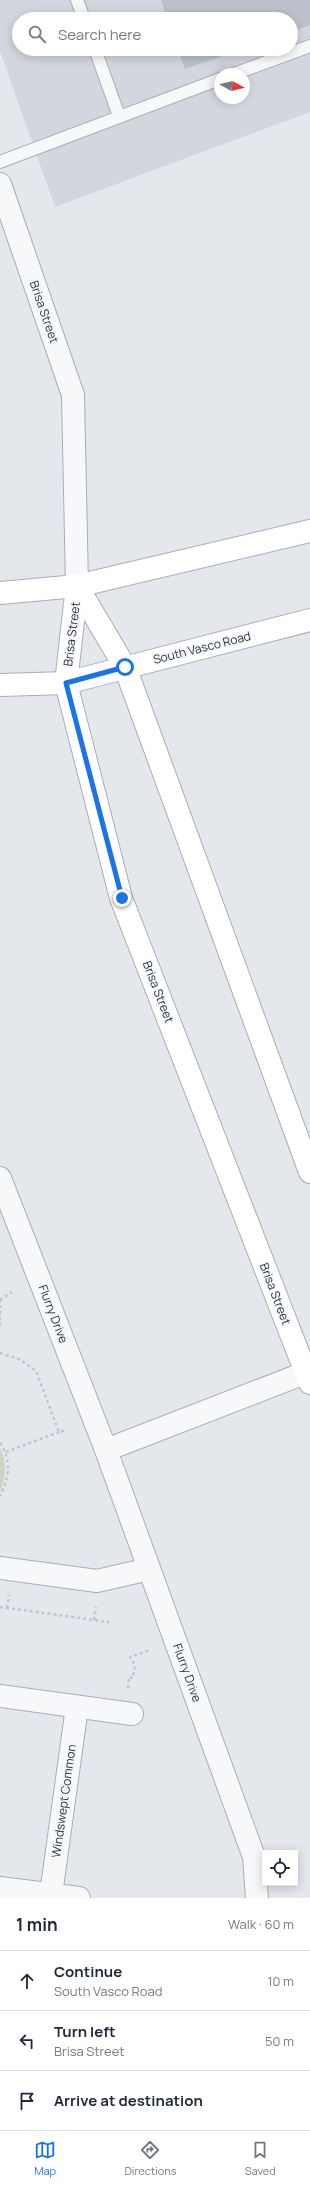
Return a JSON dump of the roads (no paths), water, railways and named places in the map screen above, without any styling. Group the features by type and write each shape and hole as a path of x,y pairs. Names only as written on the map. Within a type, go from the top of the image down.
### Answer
{"street":[{"name":"Brisa Street","path":"0,184 73,395 77,586 66,683 122,898 309,1376"},
{"path":"0,593 77,586 310,531"},
{"name":"Brisa Street","path":"77,586 125,667 310,1172"},
{"name":"South Vasco Road","path":"0,685 66,683 310,620"},
{"name":"Flurry Drive","path":"1,1185 106,1450 254,1857 257,1898"},
{"path":"106,1450 309,1376"},
{"path":"0,1568 97,1581 149,1568"},
{"path":"0,1696 128,1714"},
{"name":"Windswept Common","path":"51,1894 78,1707"},
{"path":"0,1888 79,1898"}],"lane":[{"path":"77,0 81,12"},
{"path":"298,50 310,46"},
{"path":"98,56 119,116"},
{"path":"250,68 283,56"},
{"path":"0,162 214,81"}]}
